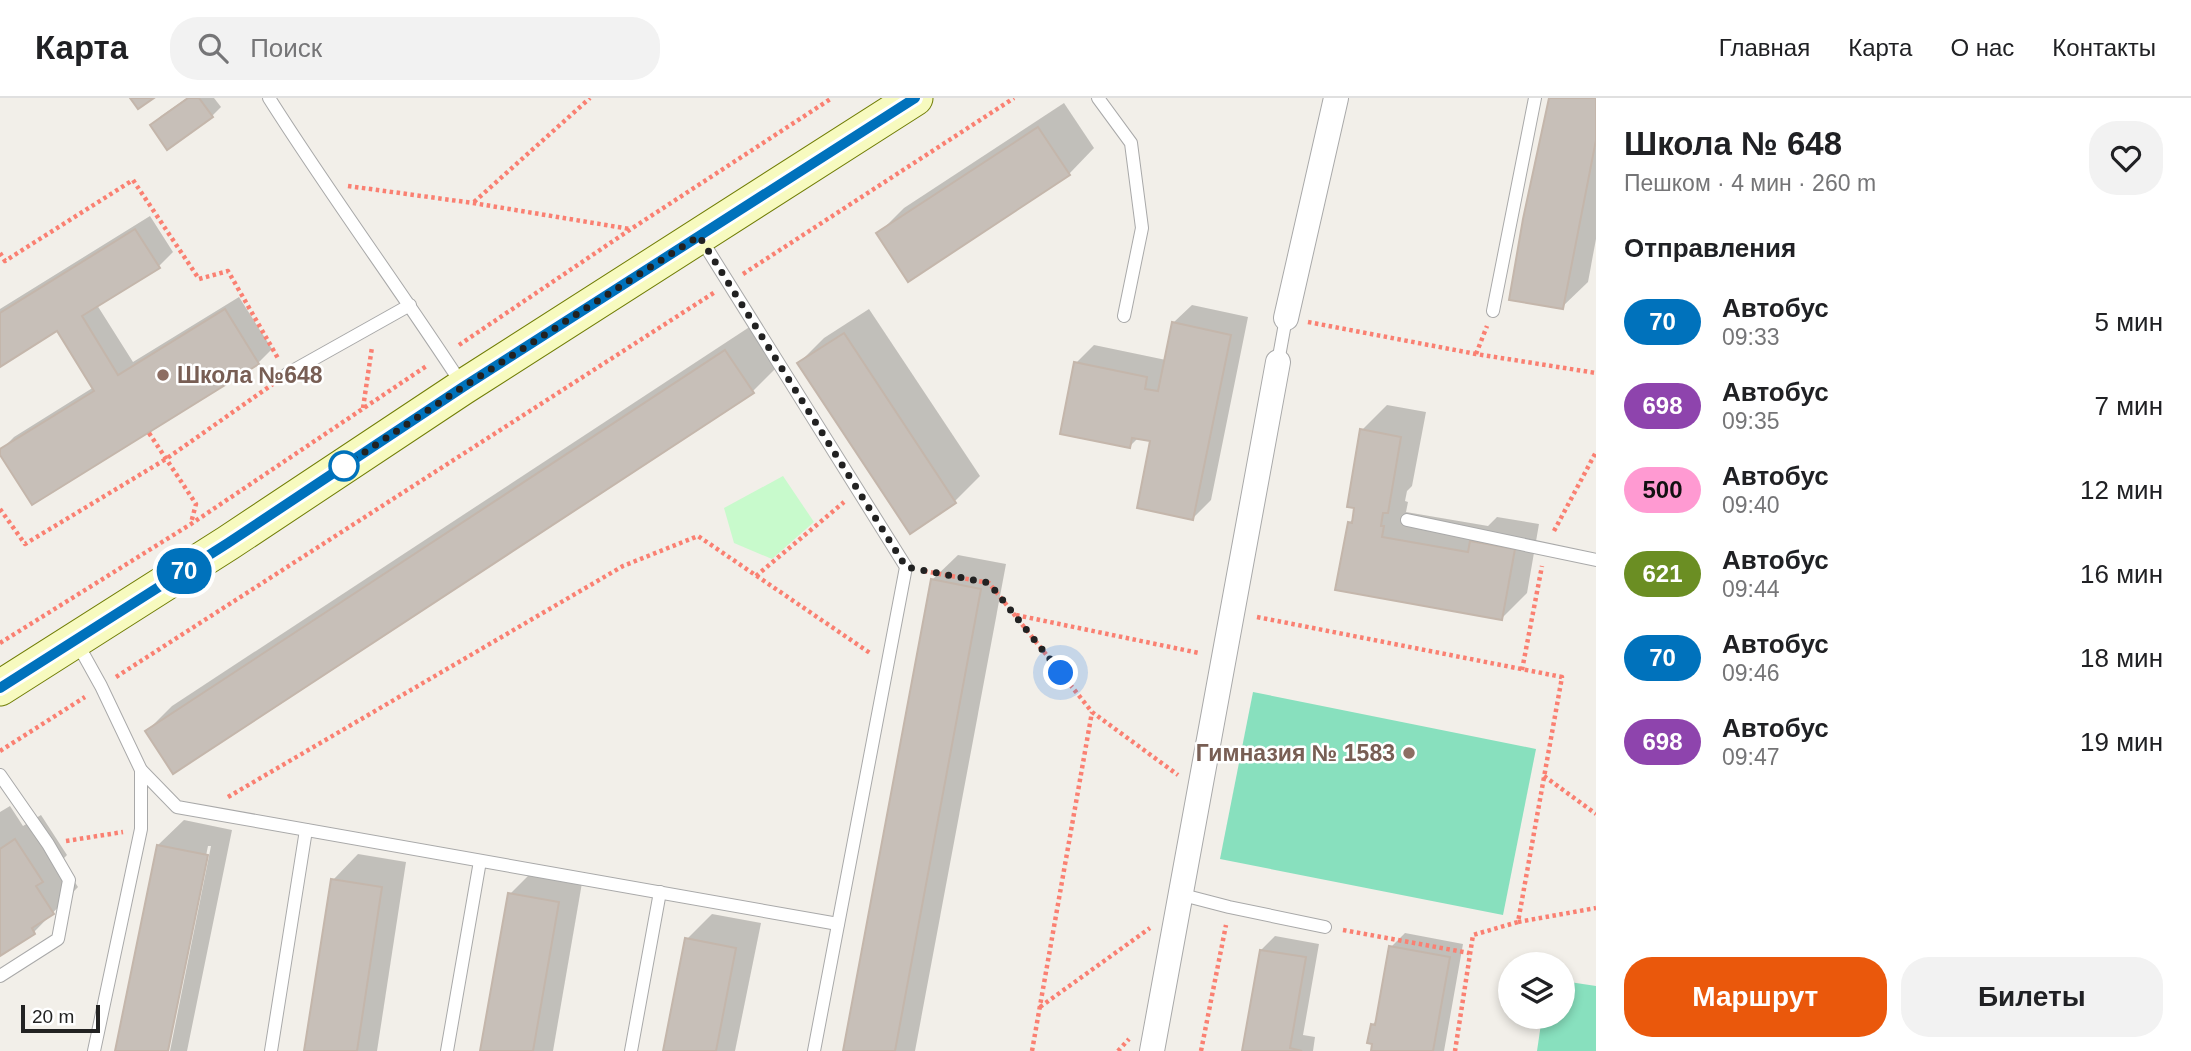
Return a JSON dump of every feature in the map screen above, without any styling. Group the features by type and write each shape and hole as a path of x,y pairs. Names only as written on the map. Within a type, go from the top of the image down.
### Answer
{"main road":[{"path":"0,688 915,98"}],"street":[{"path":"1286,318 1336,98"},
{"path":"1152,1051 1278,362"}],"lane":[{"path":"269,98 463,387"},
{"path":"1098,98 1131,142 1142,228 1124,316"},
{"path":"1493,312 1535,98"},
{"path":"699,236 906,567 814,1051"},
{"path":"287,374 410,305"},
{"path":"1278,362 1286,318"},
{"path":"1407,520 1596,560"},
{"path":"76,640 141,770 177,807 838,924"},
{"path":"94,1051 141,829 141,770"},
{"path":"0,775 48,844 69,880 58,939 0,976"},
{"path":"271,1051 306,830"},
{"path":"447,1051 480,861"},
{"path":"631,1051 660,892"},
{"path":"1178,902 1229,907 1325,927"}],"path":[{"path":"473,203 590,98"},
{"path":"1,642 191,524 631,229 832,98"},
{"path":"0,751 1014,98"},
{"path":"0,253 5,261 133,180 199,279 228,271 287,374 166,459 25,544 0,509"},
{"path":"323,182 631,229"},
{"path":"1476,355 1493,312"},
{"path":"1286,318 1476,355 1596,373"},
{"path":"363,409 375,324"},
{"path":"149,433 196,504 191,524"},
{"path":"1522,670 1545,549 1596,452"},
{"path":"757,576 858,491"},
{"path":"203,812 623,566 698,536 887,665"},
{"path":"906,567 989,583 1092,712 1199,790"},
{"path":"1232,612 1562,677 1518,922"},
{"path":"1015,615 1223,658"},
{"path":"1032,1051 1092,712"},
{"path":"1544,776 1596,814"},
{"path":"48,844 141,829"},
{"path":"1040,1007 1178,902"},
{"path":"1201,1051 1229,907"},
{"path":"1455,1051 1473,936 1518,922 1596,908"},
{"path":"1325,927 1469,953"}],"green space":[{"path":"783,476 814,522 772,559 734,543 724,508"},
{"path":"1253,692 1536,749 1503,915 1220,859"},
{"path":"1575,983 1596,986 1596,1051 1537,1051 1540,1029 1575,1029"}],"building":[{"path":"130,98 154,98 138,109"},
{"path":"188,98 199,98 213,117 167,150 150,125"},
{"path":"1549,98 1596,98 1596,140 1563,309 1509,300"},
{"path":"1038,127 1070,175 908,282 876,233"},
{"path":"135,229 160,268 82,316 118,375 225,309 259,364 32,505 0,455 0,449 94,391 57,331 0,367 0,313"},
{"path":"1172,322 1231,335 1193,520 1137,508 1150,441 1132,438 1130,448 1060,434 1074,362 1147,377 1145,389 1158,391"},
{"path":"844,333 956,503 910,534 797,363"},
{"path":"725,350 754,393 173,774 145,731"},
{"path":"1360,429 1401,437 1388,513 1383,513 1382,537 1468,552 1470,541 1515,549 1502,620 1335,590 1348,522 1352,523 1354,508 1347,507"},
{"path":"931,579 981,589 895,1051 843,1051"},
{"path":"15,839 43,882 36,886 54,914 32,928 35,934 0,956 0,849"},
{"path":"157,845 208,855 168,1051 115,1051"},
{"path":"331,879 382,887 357,1051 304,1051"},
{"path":"508,893 559,902 533,1051 480,1051"},
{"path":"685,938 736,948 716,1051 663,1051"},
{"path":"1389,946 1450,957 1433,1051 1371,1051 1372,1044 1367,1043 1371,1024 1375,1025"},
{"path":"1260,950 1306,957 1290,1048 1302,1051 1242,1051"}],"bus line":[{"name":"70","path":"0,688 915,98"}],"place":[{"name":"Школа №648","path":"163,375"},
{"name":"Гимназия № 1583","path":"1409,753"}],"route":[{"path":"344,466 699,236 906,567 989,583 1061,673"}]}
